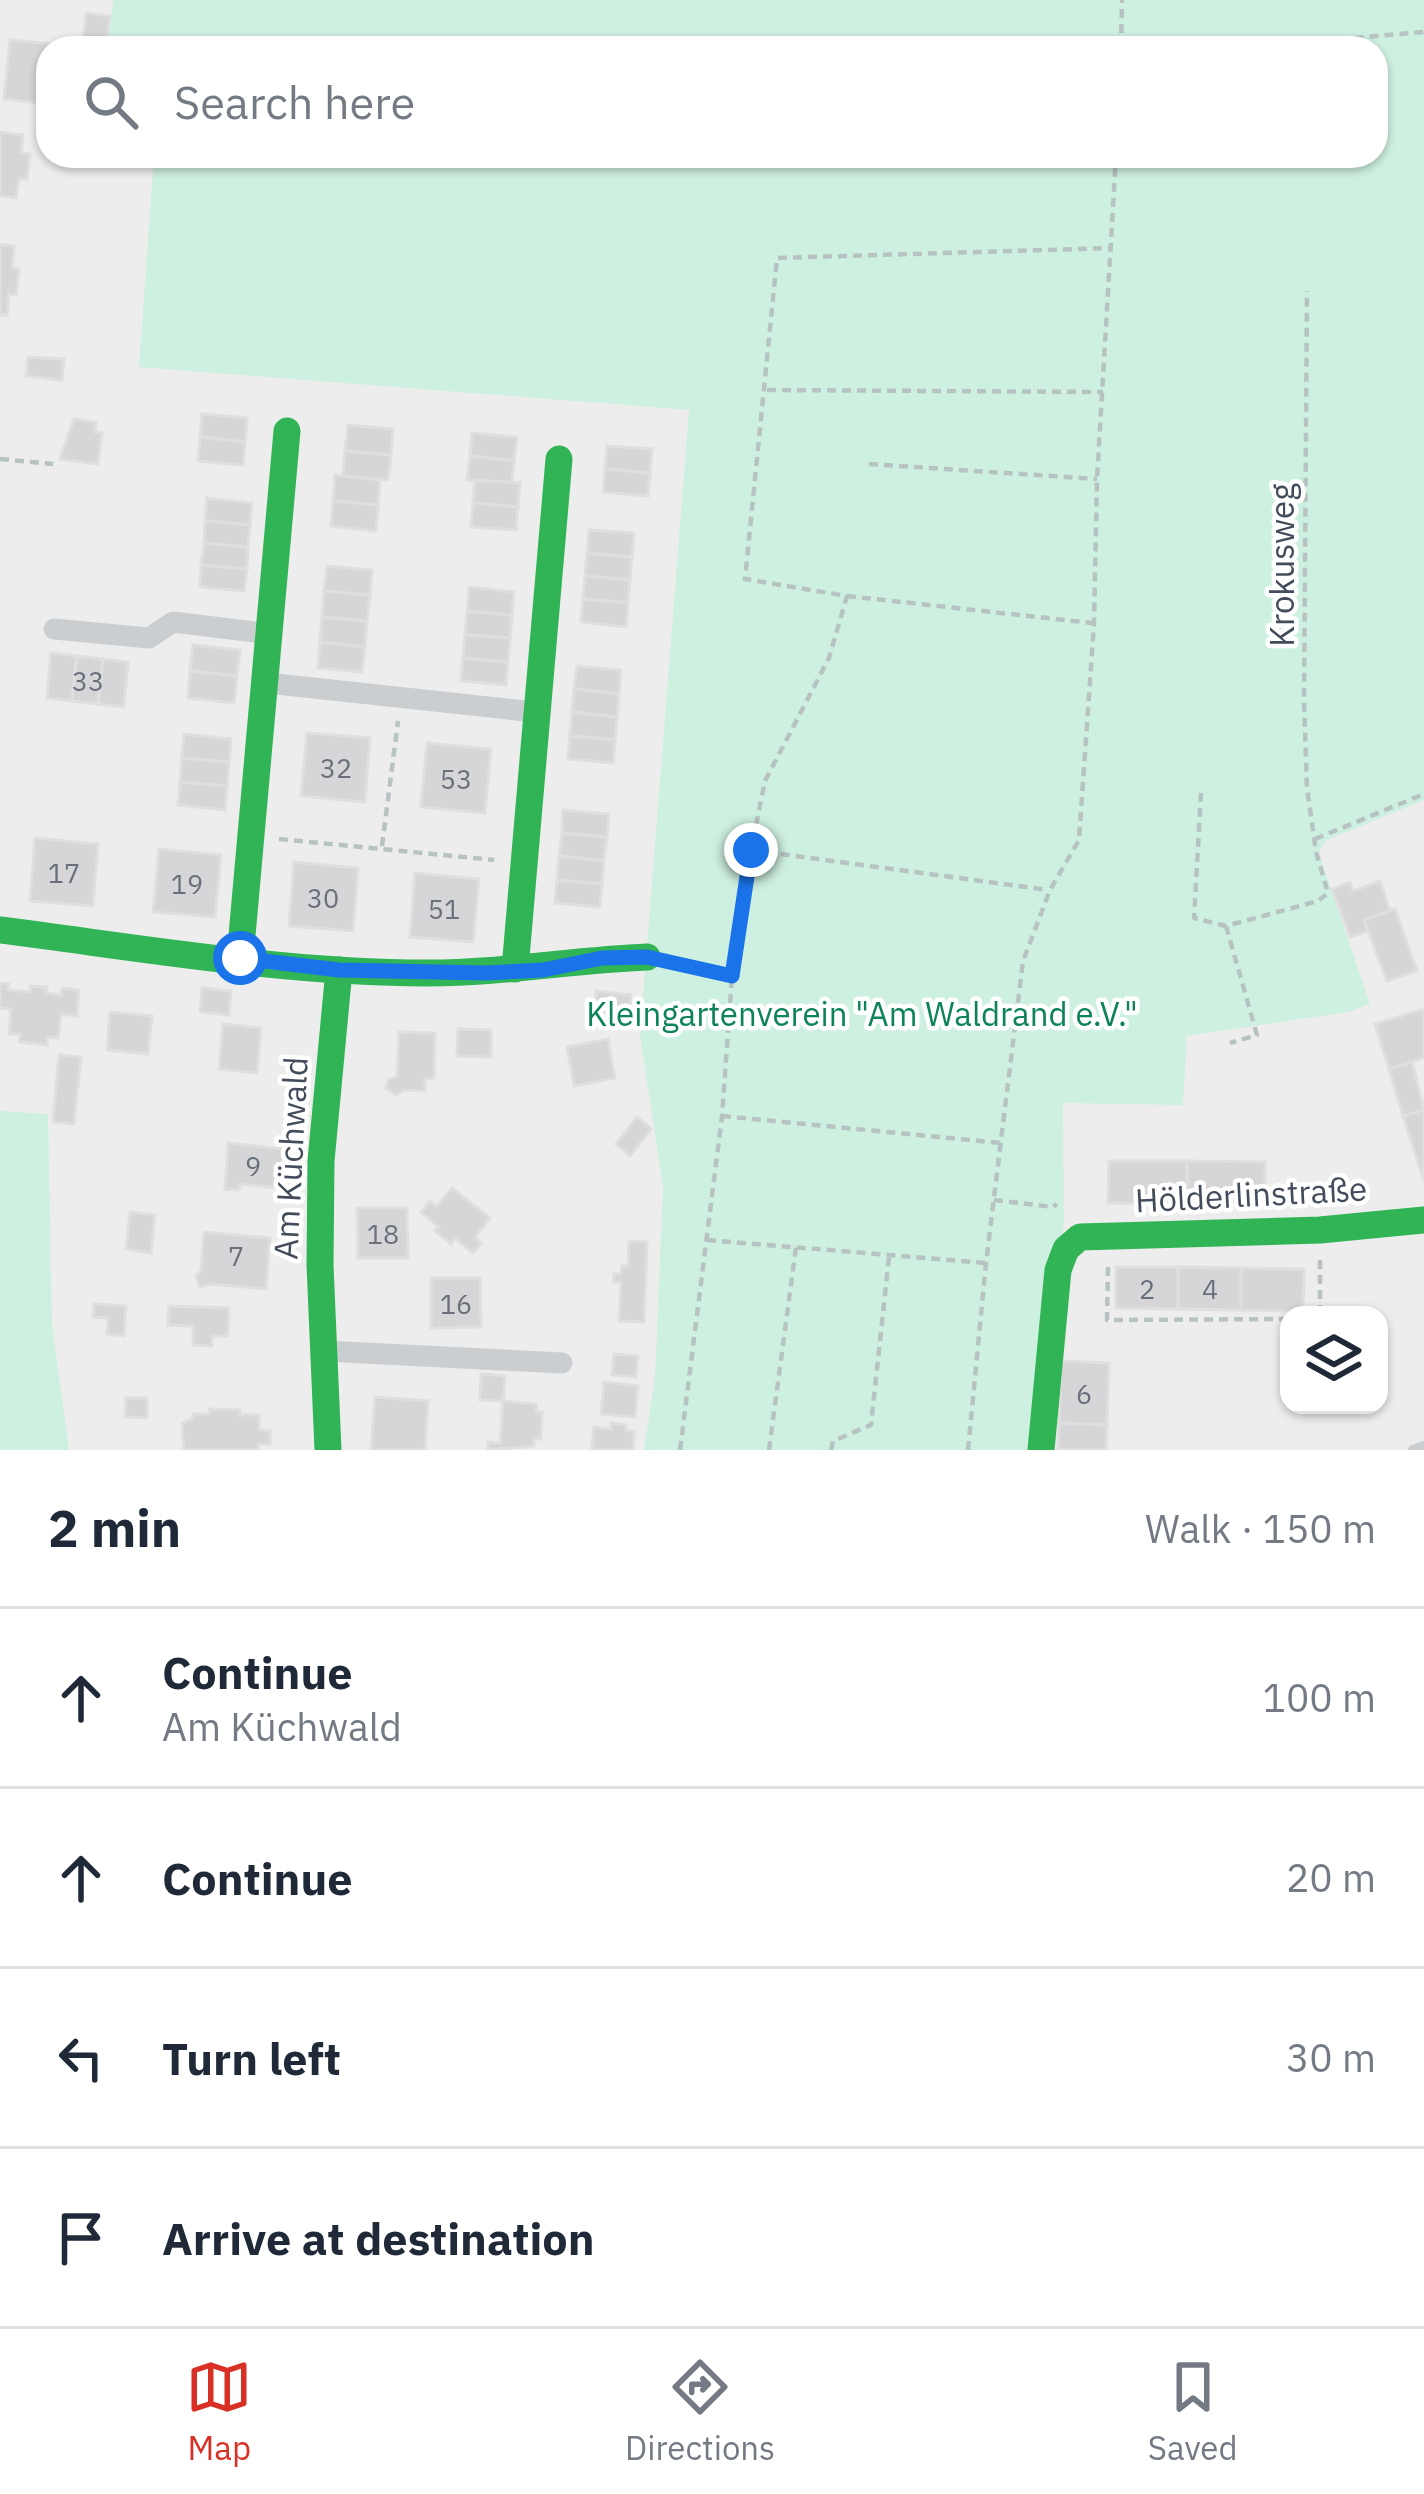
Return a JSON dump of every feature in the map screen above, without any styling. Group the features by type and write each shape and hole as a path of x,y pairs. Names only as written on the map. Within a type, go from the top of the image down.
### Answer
{"street":[{"path":"240,958 287,431"},
{"path":"515,969 560,460"},
{"path":"55,629 149,638 173,622 271,634"},
{"path":"267,683 535,712"},
{"path":"0,930 339,970 486,973 647,957"},
{"name":"Am Küchwald","path":"328,1450 321,1161 339,970"},
{"name":"Hölderlinstraße","path":"1041,1450 1058,1270 1066,1250 1080,1237 1320,1230 1424,1220"},
{"path":"325,1351 562,1363"}],"lane":[{"path":"1413,1450 1424,1446"}],"path":[{"path":"1120,36 1122,0"},
{"path":"1377,36 1424,32"},
{"path":"968,1450 1023,961 1050,890 1078,839 1094,623 1097,479 1115,168"},
{"path":"1094,623 847,596 745,579 777,258 1112,248"},
{"name":"Krokusweg","path":"1226,926 1324,898 1328,888 1307,788 1304,703 1307,291"},
{"path":"766,390 1104,392"},
{"path":"0,459 52,464"},
{"path":"869,464 1097,479"},
{"path":"680,1450 722,1116 732,976 751,850 765,781 830,658 847,596"},
{"path":"381,849 398,719"},
{"path":"1202,793 1194,918 1226,926 1257,1035 1230,1043"},
{"path":"1315,839 1424,794"},
{"path":"253,837 501,860"},
{"path":"751,850 1050,890"},
{"path":"647,957 732,976"},
{"path":"722,1116 1000,1143"},
{"path":"994,1201 1053,1208 1058,1204"},
{"path":"1320,1230 1320,1306"},
{"path":"1109,1236 1107,1320 1280,1319"},
{"path":"707,1240 986,1263"},
{"path":"770,1450 796,1247"},
{"path":"832,1450 833,1441 871,1425 889,1257"}],"green space":[{"name":"Kleingartenverein \"Am Waldrand e.V.\"","path":"113,0 1424,0 1424,800 1325,841 1319,853 1370,1004 1348,1012 1187,1036 1183,1105 1063,1103 1064,1224 1032,1450 644,1450 655,1376 663,1187 640,1035 689,410 139,367 153,168 1388,168 1388,36 109,36"},
{"path":"0,1111 48,1114 52,1324 69,1450 0,1450"}],"building":[{"path":"86,13 110,16 108,36 83,36"},
{"path":"10,40 36,42 36,103 4,99"},
{"path":"0,132 23,135 21,153 30,154 27,180 19,178 16,198 0,196"},
{"path":"0,245 14,246 12,268 19,269 16,295 9,294 7,315 0,315"},
{"path":"28,357 64,359 62,380 26,376"},
{"path":"202,414 247,418 245,442 200,437"},
{"path":"74,419 96,422 95,432 102,433 98,464 60,459"},
{"path":"348,425 393,429 391,455 345,451"},
{"path":"472,433 517,437 514,461 470,456"},
{"path":"200,437 245,442 243,465 198,461"},
{"path":"607,446 652,449 650,473 605,469"},
{"path":"345,451 391,455 388,480 343,476"},
{"path":"470,456 514,461 512,483 467,480"},
{"path":"605,469 650,473 648,496 603,492"},
{"path":"335,475 380,480 378,505 333,501"},
{"path":"475,480 520,483 518,507 473,503"},
{"path":"207,498 252,503 250,525 205,521"},
{"path":"333,501 378,505 376,531 331,526"},
{"path":"473,503 518,507 516,530 471,527"},
{"path":"205,521 250,525 248,547 204,543"},
{"path":"589,530 634,533 632,557 587,553"},
{"path":"204,543 248,547 247,569 201,565"},
{"path":"587,553 632,557 630,580 585,576"},
{"path":"201,565 247,569 244,591 200,587"},
{"path":"327,566 372,570 370,595 324,591"},
{"path":"585,576 630,580 628,603 583,599"},
{"path":"469,587 514,592 512,615 467,611"},
{"path":"324,591 370,595 367,621 322,617"},
{"path":"583,599 628,603 626,627 581,622"},
{"path":"467,611 512,615 510,638 465,635"},
{"path":"322,617 367,621 365,647 320,642"},
{"path":"465,635 510,638 508,662 463,658"},
{"path":"320,642 365,647 362,672 318,668"},
{"path":"193,645 240,650 237,676 190,671"},
{"path":"51,653 77,656 72,701 47,698"},
{"path":"77,656 103,659 98,704 72,701"},
{"path":"463,658 508,662 506,685 461,681"},
{"path":"103,659 128,662 124,707 98,704"},
{"path":"577,666 621,670 619,694 574,689"},
{"path":"190,671 237,676 234,703 188,698"},
{"path":"574,689 619,694 617,717 572,712"},
{"path":"572,712 617,717 615,740 570,736"},
{"path":"307,733 370,738 365,802 301,796"},
{"path":"184,734 231,739 229,762 182,758"},
{"path":"570,736 615,740 613,763 568,759"},
{"path":"427,743 491,749 485,813 421,807"},
{"path":"182,758 229,762 227,786 180,782"},
{"path":"180,782 227,786 225,810 178,805"},
{"path":"563,810 609,814 607,837 562,833"},
{"path":"562,833 607,837 604,861 559,856"},
{"path":"35,838 98,844 93,906 30,901"},
{"path":"159,849 221,855 215,917 153,912"},
{"path":"559,856 604,861 602,884 557,880"},
{"path":"294,862 358,868 353,931 289,926"},
{"path":"415,873 479,879 473,942 410,937"},
{"path":"557,880 602,884 600,907 555,903"},
{"path":"1380,881 1390,911 1364,920 1369,931 1350,937 1332,889 1350,882 1353,891"},
{"path":"1395,909 1417,971 1387,981 1364,920"},
{"path":"0,983 9,984 8,990 30,992 31,986 47,987 46,993 61,995 62,988 79,990 77,1016 61,1014 58,1038 48,1037 47,1045 19,1042 20,1034 9,1034 11,1009 0,1008"},
{"path":"202,988 231,991 229,1015 200,1012"},
{"path":"596,991 631,995 629,1020 594,1017"},
{"path":"1424,1009 1424,1058 1389,1069 1375,1024"},
{"path":"110,1012 152,1016 148,1054 107,1050"},
{"path":"223,1024 261,1028 257,1073 219,1069"},
{"path":"458,1029 491,1030 491,1057 457,1056"},
{"path":"399,1032 435,1033 434,1078 425,1079 425,1091 404,1090 396,1095 386,1088 388,1080 397,1076"},
{"path":"608,1039 615,1078 574,1086 567,1047"},
{"path":"59,1055 81,1057 74,1124 53,1122"},
{"path":"1412,1062 1424,1110 1403,1116 1389,1069"},
{"path":"1424,1110 1424,1181 1403,1116"},
{"path":"637,1117 651,1129 630,1156 616,1144"},
{"path":"228,1143 283,1149 280,1188 240,1184 239,1190 225,1189"},
{"path":"1109,1161 1187,1161 1187,1204 1108,1203"},
{"path":"1187,1161 1265,1162 1265,1204 1187,1204"},
{"path":"452,1188 490,1218 475,1237 481,1243 473,1253 455,1238 451,1244 421,1212 430,1201 436,1207"},
{"path":"357,1208 407,1208 408,1258 358,1258"},
{"path":"130,1212 155,1215 151,1253 126,1249"},
{"path":"204,1232 270,1238 266,1289 200,1287 196,1276 201,1271"},
{"path":"629,1241 647,1242 644,1322 619,1321 621,1282 614,1282 614,1274 628,1266"},
{"path":"1116,1267 1178,1267 1178,1309 1116,1308"},
{"path":"1178,1267 1241,1268 1241,1310 1178,1309"},
{"path":"1241,1268 1304,1269 1303,1306 1241,1310"},
{"path":"431,1278 480,1278 481,1327 431,1328"},
{"path":"94,1304 126,1306 124,1336 107,1334 108,1318 93,1317"},
{"path":"169,1306 229,1308 228,1336 212,1336 212,1346 193,1345 193,1326 168,1325"},
{"path":"614,1354 638,1356 636,1377 612,1375"},
{"path":"1061,1361 1109,1363 1107,1425 1059,1423"},
{"path":"481,1374 505,1376 503,1401 480,1400"},
{"path":"604,1382 638,1386 635,1417 601,1414"},
{"path":"375,1397 428,1401 425,1450 371,1450"},
{"path":"126,1398 147,1398 147,1418 125,1417"},
{"path":"503,1401 536,1404 536,1411 542,1412 541,1439 534,1439 534,1446 488,1450 488,1442 500,1443"},
{"path":"209,1409 259,1415 259,1430 270,1431 270,1444 258,1444 258,1450 184,1450 182,1423 193,1414 209,1414"},
{"path":"611,1423 634,1431 633,1450 592,1450 594,1427 611,1429"},
{"path":"1059,1423 1107,1425 1106,1450 1058,1450"}],"traffic: fast":[{"path":"240,958 287,431"},
{"path":"515,969 559,459"},
{"path":"0,930 214,958 374,972 456,972 647,957"},
{"path":"328,1450 321,1161 339,970"},
{"path":"1041,1450 1058,1270 1066,1249 1080,1237 1320,1230 1424,1220"}],"route":[{"path":"240,958 339,970 486,973 647,957 732,976 751,850"}]}
